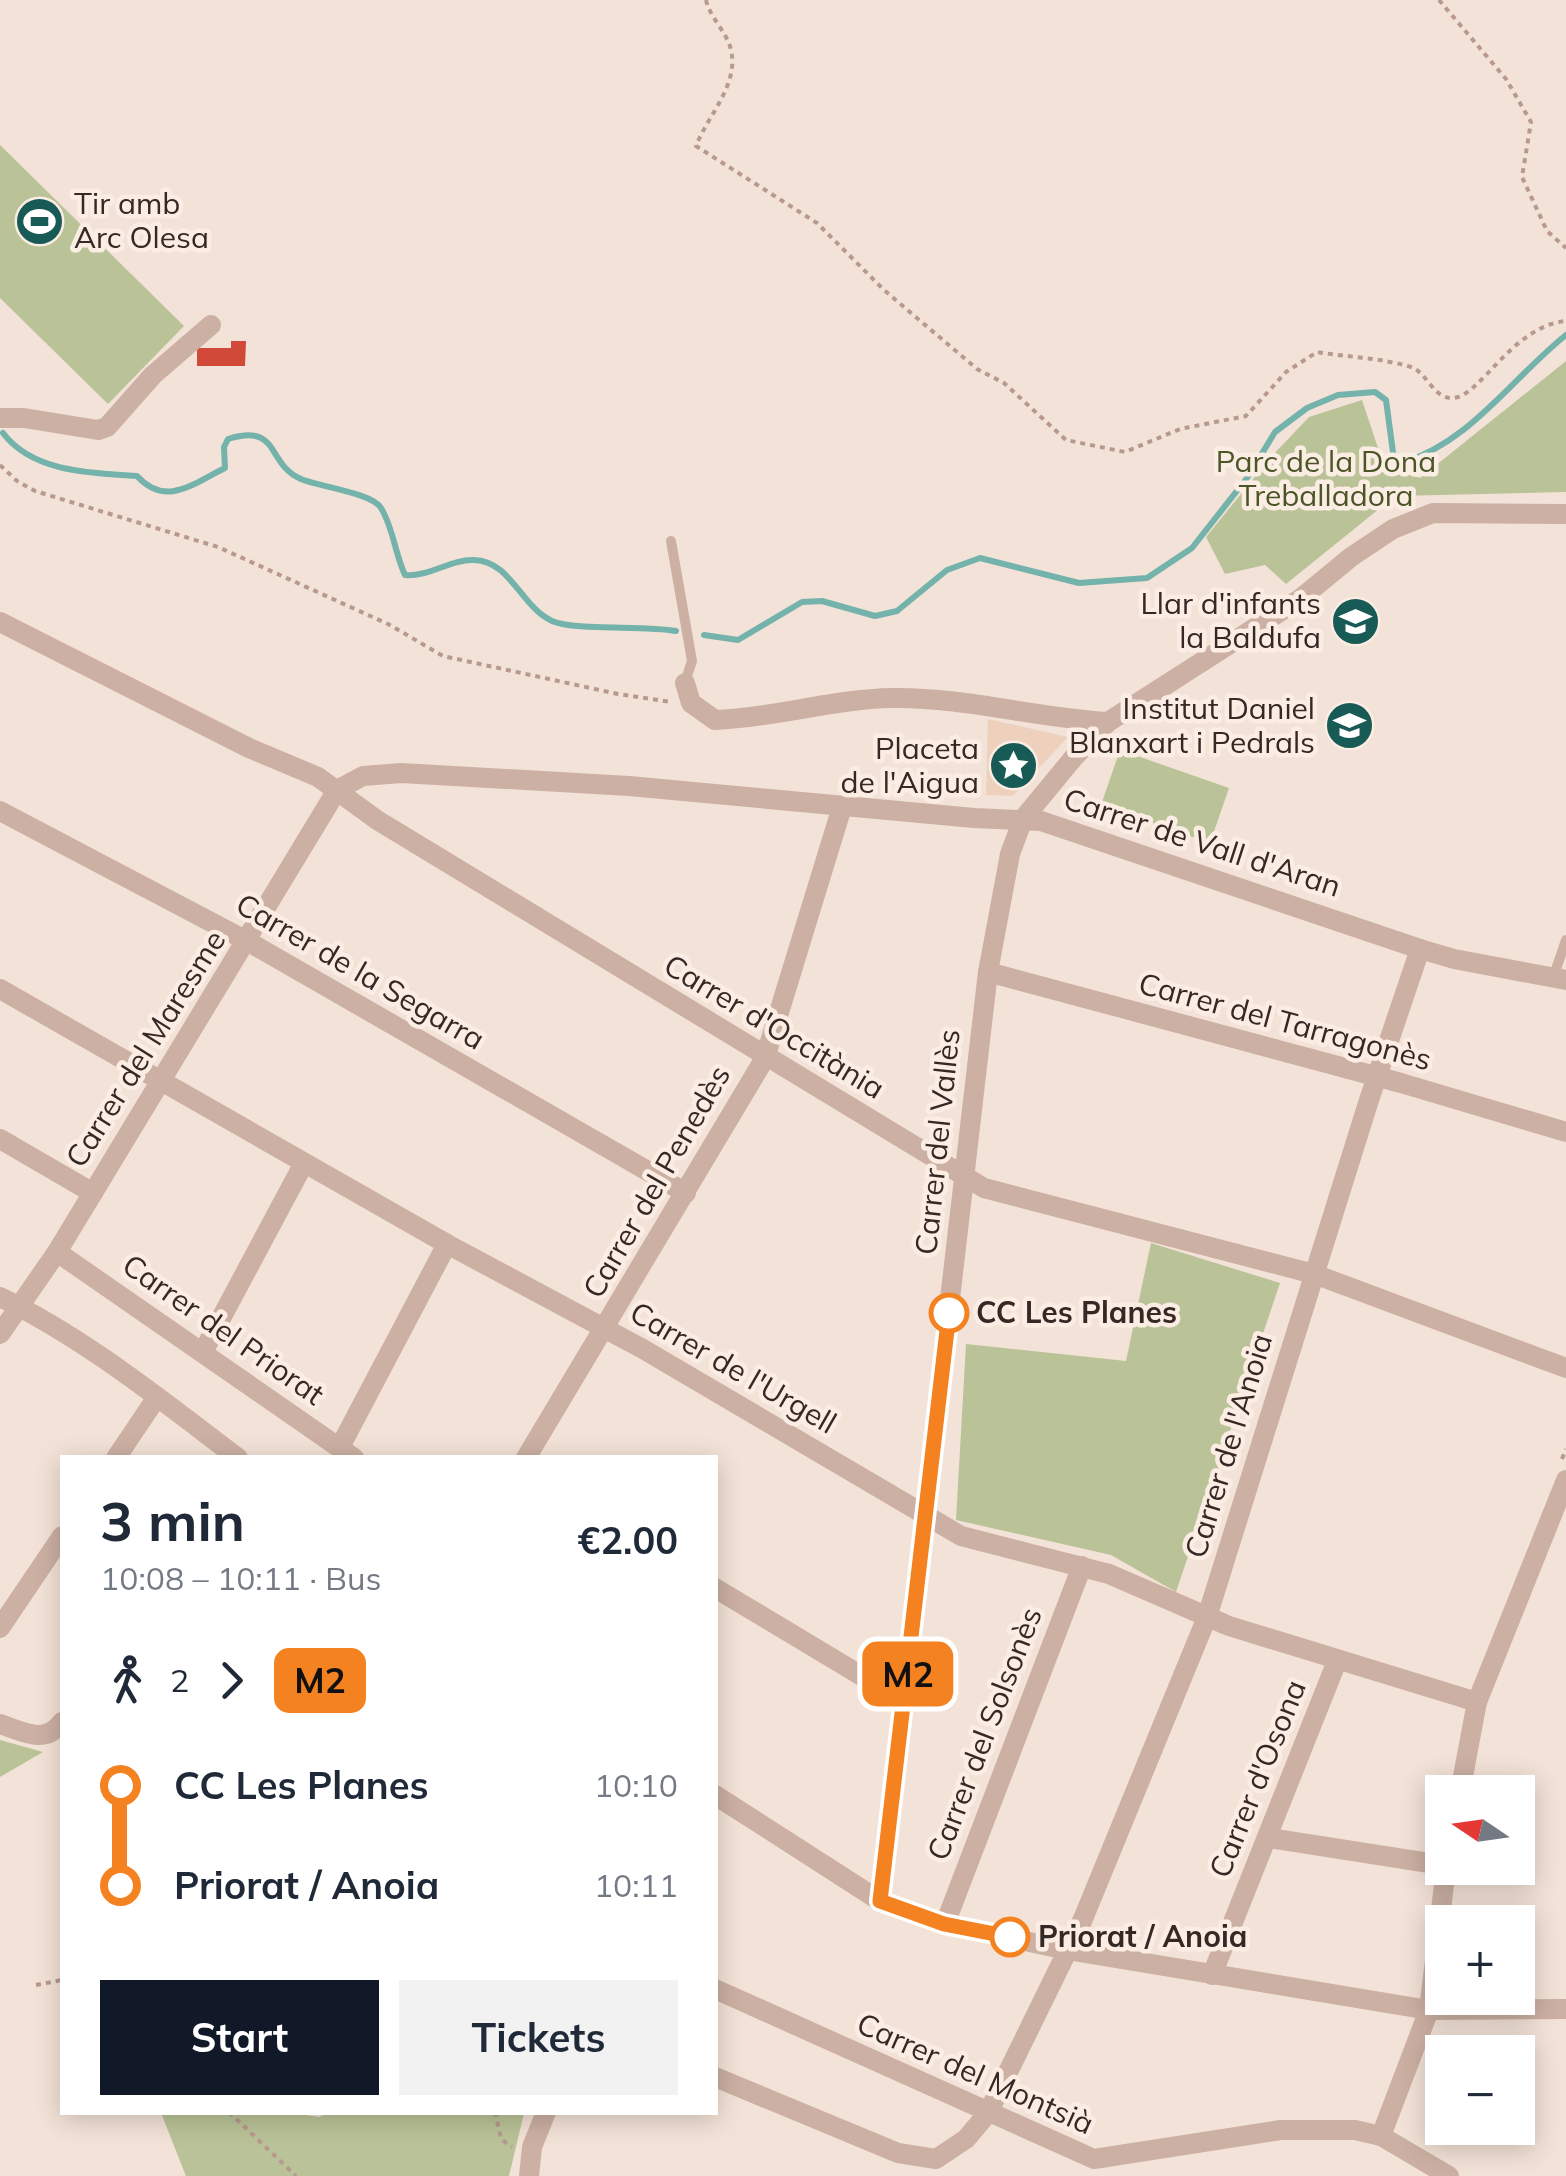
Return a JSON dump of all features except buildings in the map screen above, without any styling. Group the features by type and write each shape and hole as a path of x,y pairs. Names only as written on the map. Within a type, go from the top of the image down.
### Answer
{"street":[{"path":"0,418 88,429 106,427 153,376 211,326"},
{"name":"Carrer del Vallès","path":"880,1901 988,972 1010,854 1023,819 1074,756 1108,722 1300,600 1374,540 1433,514 1566,514"},
{"name":"Carrer d'Occitània","path":"0,622 249,748 318,777 376,820 984,1188 1314,1274 1566,1368"},
{"path":"688,693 715,720 894,698 960,702 1046,717 1108,722"},
{"name":"Carrer de Vall d'Aran","path":"337,790 363,776 401,773 628,786 842,807 1023,819 1055,824 1420,949 1559,979"},
{"name":"Carrer del Maresme","path":"0,1334 10,1301 58,1252 337,790"},
{"name":"Carrer del Penedès","path":"528,1455 764,1058 842,807"},
{"name":"Carrer de la Segarra","path":"0,811 247,942 686,1193"},
{"name":"Carrer de l'Anoia","path":"988,2114 1083,1919 1207,1616 1420,949"},
{"name":"Carrer del Tarragonès","path":"988,972 1566,1132"},
{"name":"Carrer de l'Urgell","path":"0,988 447,1244 606,1329 961,1536 1109,1574 1207,1616 1338,1661 1477,1702"},
{"path":"0,1139 92,1193"},
{"path":"203,1352 304,1163"},
{"path":"347,1452 447,1244"},
{"name":"Carrer del Priorat","path":"58,1252 347,1452"},
{"path":"10,1301 46,1319 234,1455"},
{"path":"118,1455 157,1397"},
{"path":"1463,1775 1477,1702 1566,1480"},
{"path":"0,1628 60,1539"},
{"name":"Carrer del Solsonès","path":"944,1924 1082,1566"},
{"path":"718,1590 905,1702"},
{"name":"Carrer d'Osona","path":"1212,1975 1338,1661"},
{"path":"0,1724 43,1736 60,1724"},
{"path":"718,1797 880,1901 944,1924 1067,1950 1425,2009"},
{"path":"1268,1838 1425,1863"},
{"name":"Carrer del Montsià","path":"718,1989 1094,2159 1280,2130 1355,2130 1382,2136 1450,2176"},
{"path":"1535,2009 1566,2009"},
{"path":"1382,2136 1427,2015"},
{"path":"718,2079 898,2153 936,2159 966,2139 988,2114"},
{"path":"528,2176 545,2115"}],"lane":[{"path":"671,541 692,661 688,693"},
{"path":"1559,979 1566,940"}],"path":[{"path":"706,0 731,49 732,79 704,124 696,146 817,223 884,290 976,369 1004,383 1066,440 1125,452 1180,429 1246,416 1286,372 1317,352 1415,368 1437,392 1450,398 1464,395 1515,343 1546,323 1566,321"},
{"path":"1440,0 1506,79 1531,122 1522,177 1547,231 1566,248"},
{"path":"0,465 35,491 252,562 388,624 443,656 618,694 688,693"},
{"path":"36,1985 60,1980"},
{"path":"232,2115 296,2176"},
{"path":"496,2115 502,2139 531,2154"}],"green space":[{"name":"Tir amb Arc Olesa","path":"0,145 184,326 108,404 0,298"},
{"name":"Parc de la Dona Treballadora","path":"1566,361 1566,492 1395,496 1286,584 1265,565 1225,574 1206,537 1309,417 1362,400 1384,466 1420,478"},
{"path":"1120,750 1229,788 1210,843 1101,805"},
{"path":"1151,1243 1280,1283 1176,1592 1111,1555 956,1520 966,1344 1126,1361"},
{"path":"0,1740 43,1752 0,1777"},
{"path":"162,2115 524,2115 509,2176 186,2176"}],"shaded area":[{"name":"Placeta de l'Aigua","path":"988,719 1068,737 1013,796 986,795"}],"waterway":[{"path":"704,635 738,640 802,602 822,601 875,616 897,611 947,570 980,558 1079,583 1147,578 1192,548 1247,478 1275,432 1307,408 1338,395 1375,392 1386,400 1394,460 1402,463 1427,453 1470,425 1566,335"},
{"path":"3,433 30,456 47,463 83,472 137,476 148,485 169,491 191,486 225,468 224,447 228,439 257,436 301,479 376,503 388,524 405,575 465,560 487,562 507,576 532,606 552,621 676,631"}],"bus line":[{"name":"M2","path":"949,1313 880,1901 944,1924 1010,1937"}],"place":[{"name":"Tir amb Arc Olesa","path":"39,221"},
{"name":"Llar d'infants la Baldufa","path":"1356,621"},
{"name":"Institut Daniel Blanxart i Pedrals","path":"1350,726"},
{"name":"Placeta de l'Aigua","path":"1014,766"},
{"name":"CC Les Planes","path":"949,1313"},
{"name":"Priorat / Anoia","path":"1010,1937"}]}
